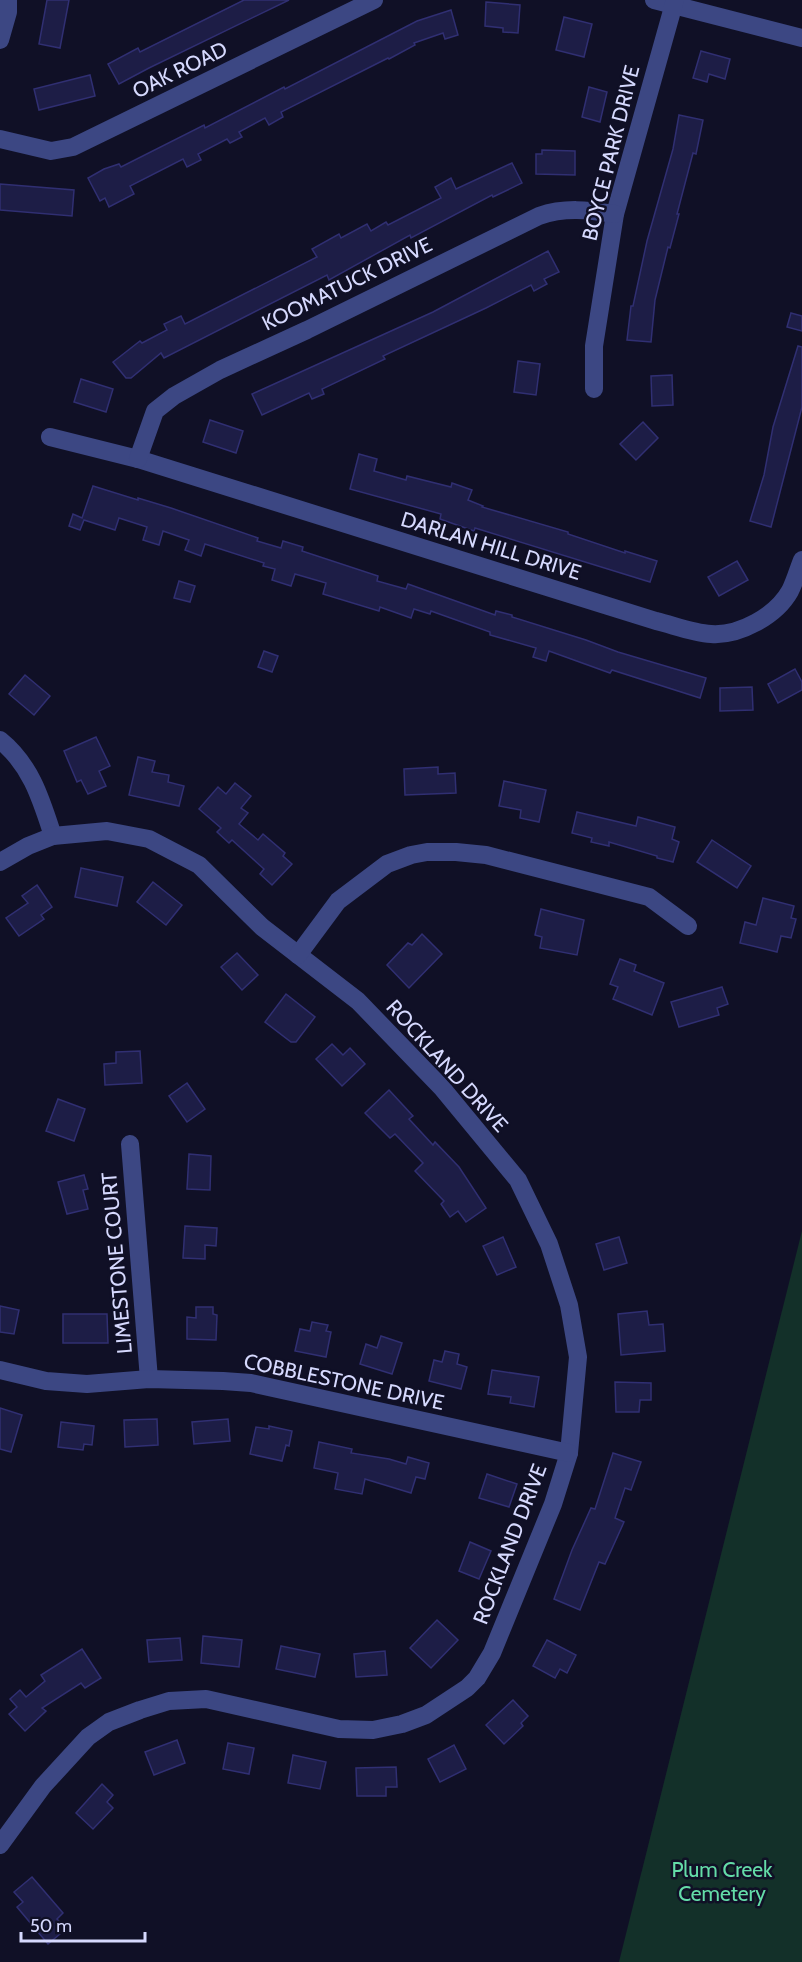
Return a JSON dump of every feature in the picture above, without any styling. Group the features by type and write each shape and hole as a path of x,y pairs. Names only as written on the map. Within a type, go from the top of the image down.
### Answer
{"street":[{"path":"0,40 8,12 8,0"},
{"name":"OAK ROAD","path":"0,139 51,151 73,147 374,0"},
{"path":"654,0 674,3 802,38"},
{"name":"BOYCE PARK DRIVE","path":"594,389 594,346 615,214 674,3"},
{"name":"KOOMATUCK DRIVE","path":"138,459 155,411 174,396 220,370 307,330 539,216 555,210 580,209 615,214"},
{"name":"DARLAN HILL DRIVE","path":"50,437 138,459 656,621 711,634 732,632 751,625 774,609 789,592 802,560"},
{"path":"0,740 25,766 39,792 53,836"},
{"name":"ROCKLAND DRIVE","path":"0,862 28,846 53,836 107,831 149,839 199,865 262,927 358,1001 442,1088 518,1180 549,1244 569,1305 578,1357 569,1453 553,1504 492,1653 477,1678 441,1707 402,1724 373,1730 339,1729 206,1699 169,1701 140,1710 109,1722 88,1737 43,1786 0,1845"},
{"path":"298,955 338,901 387,864 427,852 486,855 649,897 688,926"},
{"name":"LIMESTONE COURT","path":"130,1144 149,1379"},
{"name":"COBBLESTONE DRIVE","path":"0,1370 46,1381 87,1384 149,1379 251,1383 569,1453"}],"green space":[{"name":"Plum Creek Cemetery","path":"802,1231 802,1962 619,1962"}],"building":[{"path":"47,0 69,0 60,48 39,44"},
{"path":"244,0 289,0 119,84 108,64 138,48 140,52"},
{"path":"486,2 520,5 518,33 503,32 503,28 485,26"},
{"path":"451,10 458,35 445,39 443,33 414,43 415,45 389,59 281,112 283,117 269,125 265,118 239,132 242,137 230,143 227,139 198,154 201,160 187,167 183,159 130,186 134,194 109,207 105,198 100,201 88,178 119,164 121,167 204,125 205,128 417,21"},
{"path":"564,17 592,24 584,57 556,50"},
{"path":"701,51 730,59 725,79 709,74 707,82 693,78"},
{"path":"90,75 95,96 39,110 34,89"},
{"path":"589,87 607,92 600,122 582,117"},
{"path":"679,115 703,120 696,154 693,153 655,300 651,342 627,340 631,306 633,306 647,241 673,149"},
{"path":"542,150 575,151 575,175 536,174 536,154 542,154"},
{"path":"512,163 522,183 493,197 492,195 411,238 410,235 329,280 327,275 164,358 161,353 131,378 126,378 113,362 140,341 142,343 167,330 164,324 181,316 185,324 317,257 312,249 339,234 341,238 367,224 371,231 386,222 388,225 441,198 435,187 451,178 456,189"},
{"path":"0,184 74,190 72,216 0,210"},
{"path":"548,251 559,272 544,279 547,284 534,291 531,285 383,356 385,359 322,389 324,394 312,399 309,393 262,415 252,394 433,312"},
{"path":"791,313 802,316 802,331 787,327"},
{"path":"798,346 802,347 802,407 771,527 750,521 764,475 773,427"},
{"path":"518,361 540,364 536,395 514,392"},
{"path":"672,375 673,405 652,406 651,376"},
{"path":"81,379 113,389 106,412 74,402"},
{"path":"210,420 243,431 236,453 203,442"},
{"path":"643,422 658,438 636,460 620,444"},
{"path":"359,454 377,459 374,471 406,480 407,476 451,487 452,483 472,490 468,500 482,507 657,561 650,582 475,528 474,531 440,519 441,514 350,489"},
{"path":"93,486 171,508 281,548 283,541 303,547 302,551 378,576 377,581 406,589 408,584 495,615 496,611 512,615 512,617 618,652 706,678 700,698 612,670 610,673 549,651 546,661 533,657 536,648 490,635 490,632 431,611 430,614 414,609 411,618 380,607 379,611 323,594 326,583 295,574 291,586 272,580 275,569 263,566 264,563 205,544 201,556 185,550 189,540 163,531 159,545 143,540 147,527 119,518 115,530 84,520 80,530 69,526 73,514 82,518"},
{"path":"737,561 748,580 719,596 708,577"},
{"path":"179,581 195,586 190,602 174,598"},
{"path":"264,651 278,656 272,672 258,667"},
{"path":"795,669 802,682 802,690 778,703 768,684"},
{"path":"25,675 50,696 34,715 9,694"},
{"path":"752,687 753,710 720,711 720,688"},
{"path":"96,737 110,766 99,771 106,786 88,794 81,780 77,782 64,751"},
{"path":"138,757 155,761 152,772 169,775 168,782 184,786 179,806 129,795"},
{"path":"438,767 438,774 455,773 456,793 405,795 404,769"},
{"path":"504,781 546,790 539,822 520,818 521,810 499,806"},
{"path":"235,783 251,796 241,808 248,813 239,824 258,840 263,834 285,853 283,856 292,864 272,885 260,874 264,869 232,840 229,843 217,832 221,828 199,809 218,787 226,794"},
{"path":"577,812 636,826 638,817 675,827 672,839 679,842 673,862 609,842 609,846 591,842 592,838 572,833"},
{"path":"712,840 751,866 737,888 697,862"},
{"path":"81,868 123,877 117,906 75,897"},
{"path":"153,882 182,905 166,925 137,902"},
{"path":"37,885 52,907 41,915 44,919 19,936 6,918 28,903 22,896"},
{"path":"763,898 794,906 791,918 796,919 791,938 781,936 777,952 740,943 745,922 756,925"},
{"path":"541,909 584,920 577,955 540,948 542,937 535,935"},
{"path":"422,934 442,954 409,988 387,965 408,943 412,945"},
{"path":"237,953 258,975 242,990 221,967"},
{"path":"620,959 636,965 634,971 664,983 652,1015 613,999 618,987 610,984"},
{"path":"722,987 728,1004 717,1008 719,1015 679,1027 671,1002"},
{"path":"286,994 315,1017 296,1042 291,1042 265,1022"},
{"path":"332,1044 343,1055 350,1048 365,1064 342,1086 316,1059"},
{"path":"140,1051 142,1083 105,1085 104,1064 116,1063 116,1052"},
{"path":"187,1083 205,1109 187,1122 169,1096"},
{"path":"389,1090 413,1116 409,1119 433,1145 435,1142 459,1167 486,1208 466,1222 458,1211 450,1217 441,1204 444,1201 415,1171 423,1163 395,1134 390,1138 365,1113"},
{"path":"58,1099 85,1109 74,1141 46,1131"},
{"path":"189,1154 211,1156 210,1190 187,1189"},
{"path":"84,1175 88,1189 83,1190 88,1209 67,1214 58,1182"},
{"path":"185,1226 217,1228 216,1246 205,1245 205,1259 183,1258"},
{"path":"503,1237 516,1267 497,1275 483,1246"},
{"path":"619,1237 627,1263 604,1270 596,1244"},
{"path":"0,1306 19,1310 14,1334 0,1332"},
{"path":"196,1307 213,1307 213,1314 217,1315 216,1340 187,1339 187,1317 196,1318"},
{"path":"647,1311 649,1325 663,1324 665,1351 621,1355 618,1314"},
{"path":"63,1314 107,1314 108,1343 63,1343"},
{"path":"312,1322 328,1325 326,1331 331,1332 326,1357 295,1351 300,1329 310,1331"},
{"path":"381,1336 402,1343 392,1374 360,1364 366,1344 377,1348"},
{"path":"445,1351 459,1354 457,1364 467,1367 461,1389 429,1381 434,1360 442,1362"},
{"path":"492,1370 539,1377 534,1407 510,1403 511,1397 488,1394"},
{"path":"615,1382 651,1383 651,1400 640,1400 639,1412 616,1412"},
{"path":"0,1408 22,1415 11,1452 0,1449"},
{"path":"157,1419 158,1445 125,1447 124,1420"},
{"path":"228,1419 230,1441 194,1444 192,1422"},
{"path":"61,1422 94,1426 92,1445 84,1444 83,1450 58,1447"},
{"path":"269,1426 292,1431 289,1446 286,1445 282,1461 250,1454 256,1427 269,1429"},
{"path":"319,1442 352,1449 351,1453 406,1464 408,1457 429,1463 425,1479 416,1477 411,1493 365,1479 362,1494 335,1489 338,1473 314,1468"},
{"path":"613,1453 641,1462 631,1490 625,1488 615,1518 624,1522 605,1564 599,1562 580,1610 554,1599 591,1508 595,1509"},
{"path":"487,1474 517,1484 509,1507 479,1498"},
{"path":"470,1542 491,1551 479,1579 459,1571"},
{"path":"437,1620 458,1640 431,1668 410,1648"},
{"path":"203,1636 242,1640 239,1667 201,1663"},
{"path":"180,1638 182,1660 149,1662 147,1640"},
{"path":"547,1640 576,1655 567,1673 560,1669 555,1678 533,1666"},
{"path":"281,1646 320,1654 315,1677 276,1669"},
{"path":"82,1649 101,1678 85,1688 81,1683 42,1708 46,1711 25,1731 9,1714 17,1707 10,1699 20,1690 26,1697 45,1681 41,1675"},
{"path":"385,1651 387,1675 356,1677 354,1654"},
{"path":"513,1700 528,1716 521,1723 523,1726 504,1744 486,1725"},
{"path":"177,1740 185,1763 154,1775 145,1752"},
{"path":"228,1743 254,1748 249,1774 223,1769"},
{"path":"454,1745 466,1769 440,1782 428,1759"},
{"path":"293,1755 326,1762 320,1789 288,1783"},
{"path":"396,1767 397,1787 386,1787 386,1796 357,1796 356,1768"},
{"path":"102,1784 113,1795 107,1802 113,1808 93,1829 76,1813"},
{"path":"32,1877 63,1913 57,1919 66,1929 48,1944 17,1907 23,1902 14,1892"}]}
